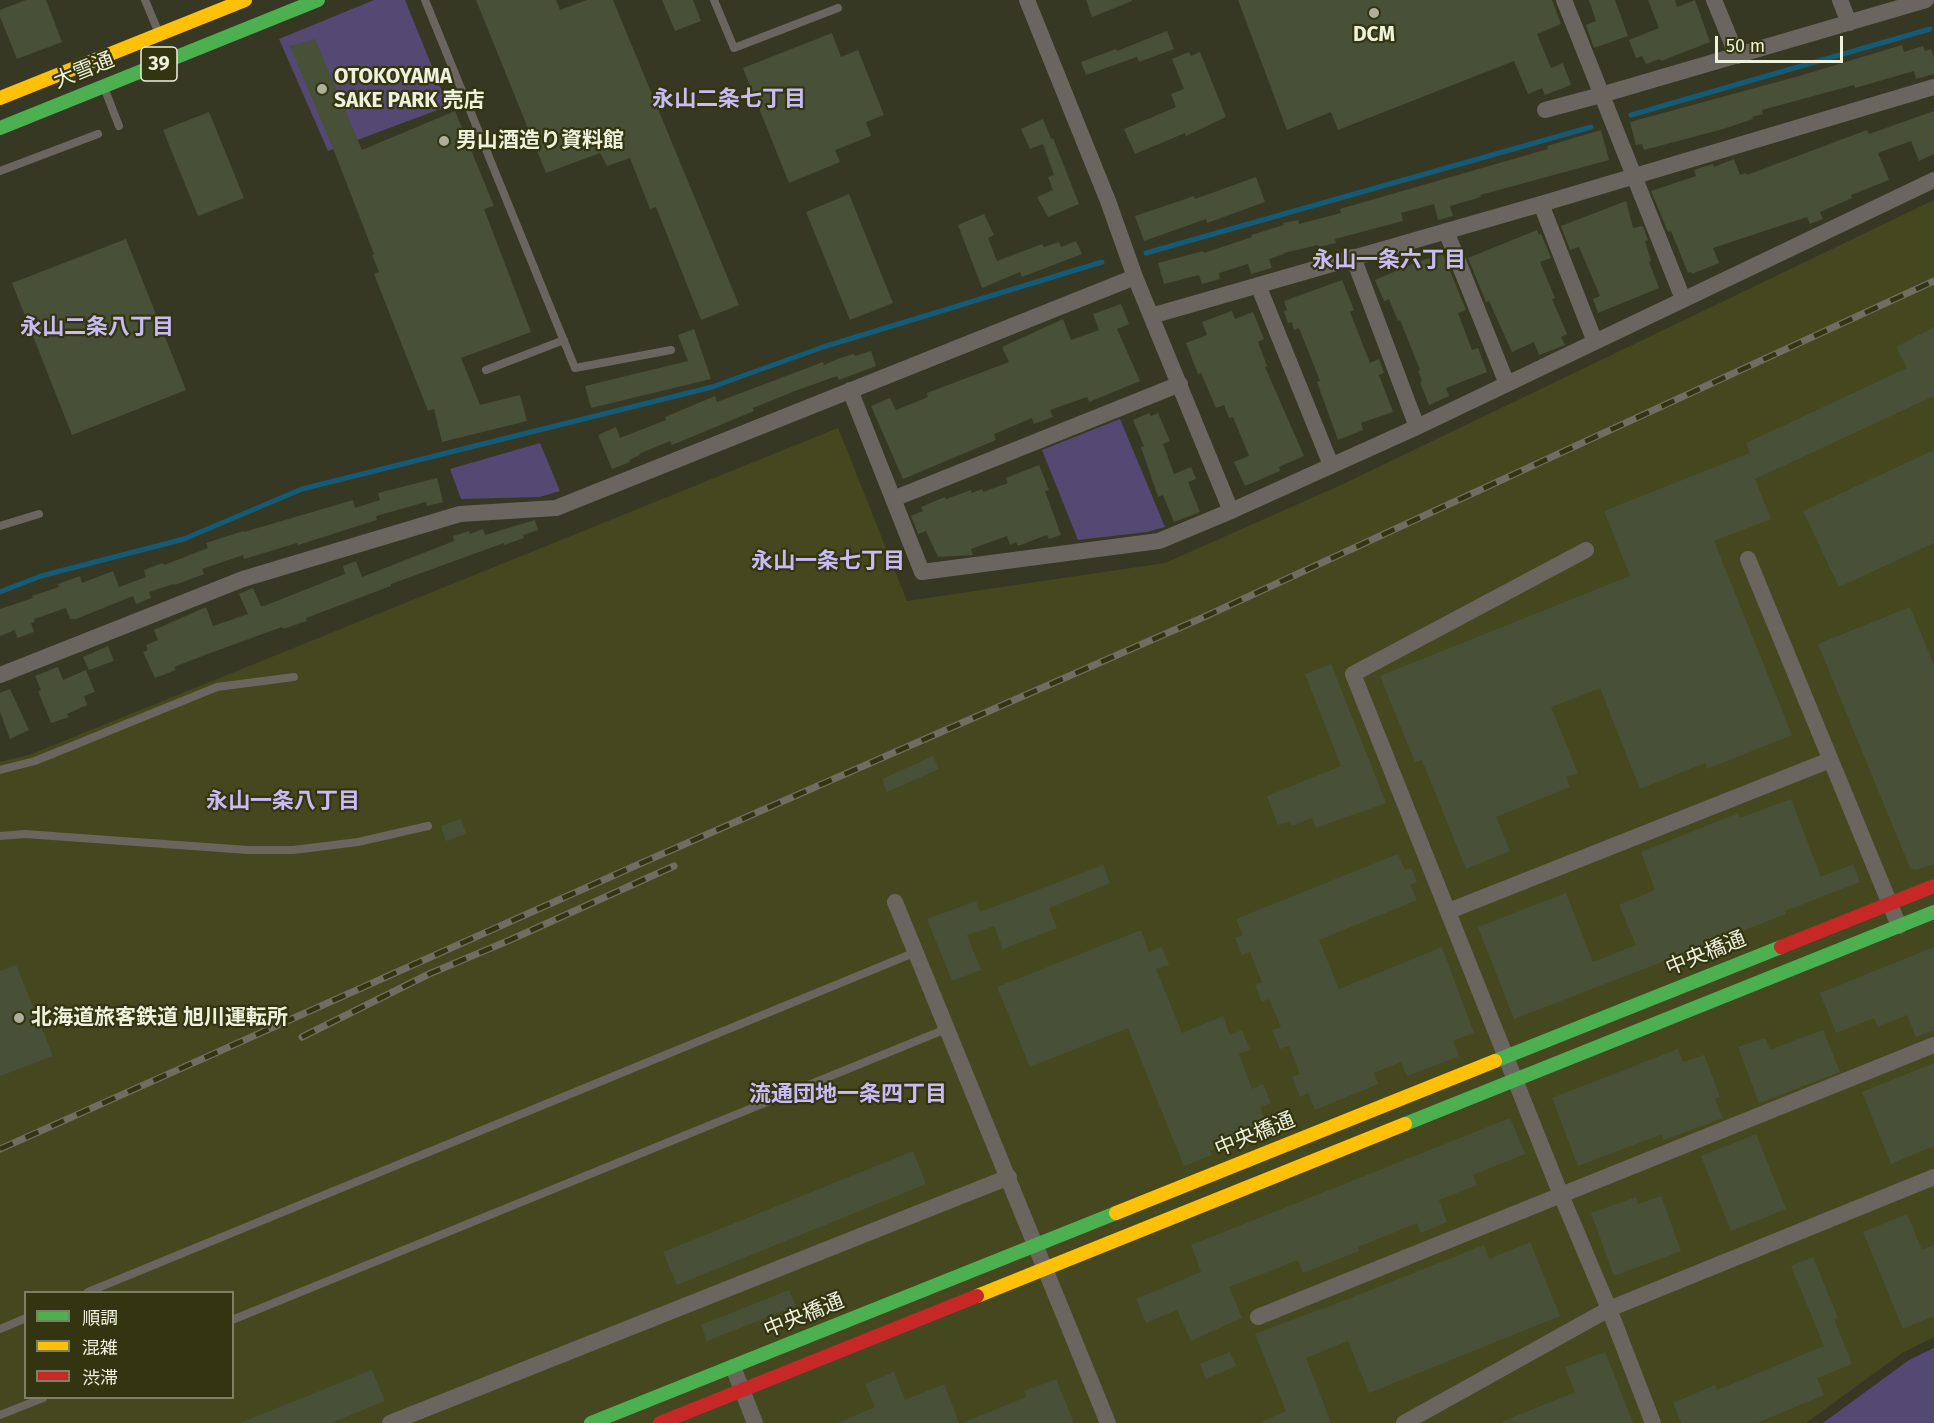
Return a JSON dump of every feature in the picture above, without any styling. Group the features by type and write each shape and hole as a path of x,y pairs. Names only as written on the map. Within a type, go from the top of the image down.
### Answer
{"main road":[{"name":"大雪通","path":"1,96 159,34 214,6 245,0"},
{"name":"大雪通","path":"6,125 318,0"},
{"name":"中央橋通","path":"591,1423 1934,886"},
{"path":"660,1423 1934,912"}],"street":[{"path":"1026,0 1108,201 1135,277 1231,511"},
{"path":"1564,0 1683,299"},
{"path":"1714,0 1737,56"},
{"path":"1840,0 1849,23"},
{"path":"1545,110 1926,0"},
{"path":"1151,316 1634,177 1934,87"},
{"path":"1,96 6,125"},
{"path":"850,390 922,572 1159,541 1417,427 1934,180"},
{"path":"1541,204 1594,342"},
{"path":"1446,231 1508,384"},
{"path":"1353,257 1417,427"},
{"path":"0,675 243,579 460,514 556,508 1135,277"},
{"path":"1258,285 1331,465"},
{"path":"893,499 1180,384"},
{"path":"1586,550 1353,674 1653,1423"},
{"path":"1748,560 1899,926"},
{"path":"1449,911 1830,760"},
{"path":"896,902 1108,1423"},
{"path":"1258,1317 1934,1045"},
{"path":"390,1423 1009,1177"},
{"path":"1404,1423 1608,1309 1934,1177"},
{"path":"733,1367 754,1423"}],"lane":[{"path":"145,0 159,34"},
{"path":"425,0 575,368 672,350"},
{"path":"714,0 734,48 838,8"},
{"path":"104,86 119,126"},
{"path":"0,171 98,134"},
{"path":"486,370 564,340"},
{"path":"0,526 39,514"},
{"path":"0,770 35,761 217,687 294,677"},
{"path":"0,836 25,834 248,850 293,850 358,842 428,826"},
{"path":"93,1291 916,952"},
{"path":"234,1319 946,1029"},
{"path":"0,1329 24,1319"},
{"path":"0,1415 40,1399"}],"shaded area":[{"path":"374,0 405,0 448,106 328,151 279,39"},
{"path":"1934,200 1934,1337 1902,1353 1806,1423 0,1423 0,762 29,755 838,428 907,601 1165,563 1341,485"},
{"path":"1120,419 1165,527 1147,532 1078,540 1042,450"},
{"path":"540,443 560,491 540,497 461,499 450,469"},
{"path":"1934,1348 1934,1423 1823,1423 1909,1360"}],"building":[{"path":"26,0 46,0 62,42 17,59 0,17 0,10"},
{"path":"476,0 556,0 560,10 587,0 613,0 739,305 701,320 656,207 650,209 630,158 607,166 600,153 546,173"},
{"path":"662,0 693,0 701,21 675,31"},
{"path":"1086,0 1132,0 1132,1 1092,17"},
{"path":"1238,0 1552,0 1561,24 1537,34 1551,68 1563,63 1571,85 1545,95 1542,88 1528,94 1514,61 1338,130 1331,112 1287,130"},
{"path":"1589,0 1615,0 1628,36 1594,48 1586,25 1596,21"},
{"path":"1648,0 1675,0 1677,7 1695,0 1710,42 1661,61 1660,59 1646,64 1642,56 1636,58 1629,40 1659,28"},
{"path":"1167,31 1174,49 1139,62 1137,57 1086,75 1081,62 1116,49 1117,51"},
{"path":"832,33 841,57 858,50 884,115 866,122 871,136 835,150 840,162 789,183 743,68"},
{"path":"315,39 362,150 455,111 494,206 484,209 531,332 461,358 480,405 520,395 527,421 442,442 434,409 428,411 374,274 379,272 372,255 374,254 290,46"},
{"path":"1902,45 1904,52 1923,46 1925,51 1931,49 1934,58 1934,74 1916,79 1914,71 1855,88 1854,85 1762,110 1763,114 1752,117 1753,119 1723,129 1644,150 1642,144 1636,145 1630,122"},
{"path":"1189,52 1191,56 1200,52 1226,117 1186,136 1185,133 1135,154 1124,129 1176,107 1171,94 1184,89 1172,59"},
{"path":"1934,111 1934,154 1919,161 1911,141 1878,153 1889,180 1851,195 1852,198 1820,212 1823,219 1810,224 1807,217 1713,248 1719,263 1692,274 1688,273 1651,191 1696,176 1694,170 1713,164 1714,167 1734,159 1740,175 1746,173 1747,175 1867,130 1869,134"},
{"path":"209,112 244,198 198,216 163,130"},
{"path":"1043,119 1079,204 1048,217 1037,197 1053,190 1048,177 1054,175 1043,144 1030,149 1021,129"},
{"path":"1601,130 1609,160 1480,195 1481,197 1450,206 1453,216 1438,220 1434,204 1401,213 1403,221 1335,239 1336,243 1284,253 1269,259 1272,268 1251,274 1248,264 1219,273 1220,279 1202,284 1199,275 1164,284 1158,263 1203,251 1204,253 1284,225 1283,223 1298,220 1299,224 1341,213 1340,209 1548,149 1547,146"},
{"path":"1256,177 1265,202 1207,223 1206,219 1144,241 1135,216 1194,196 1195,199"},
{"path":"849,194 893,303 850,320 806,212"},
{"path":"1626,201 1633,228 1643,226 1648,240 1645,241 1651,261 1649,262 1659,288 1598,313 1593,299 1600,296 1579,247 1570,250 1561,226"},
{"path":"984,214 994,235 988,238 997,261 1042,244 1044,247 1059,242 1061,247 1076,241 1082,254 1022,277 1020,272 982,288 958,225"},
{"path":"1537,230 1551,258 1540,262 1567,334 1561,337 1565,345 1539,355 1534,342 1512,352 1489,301 1486,302 1468,258"},
{"path":"126,239 186,390 72,435 12,283"},
{"path":"1443,254 1466,310 1458,313 1472,350 1478,348 1487,372 1446,388 1449,396 1429,405 1420,382 1422,381 1418,371 1420,370 1400,320 1398,321 1389,299 1384,301 1375,280 1417,262"},
{"path":"1342,280 1354,310 1350,312 1370,363 1379,359 1384,373 1379,375 1393,412 1361,423 1363,430 1338,440 1317,382 1320,381 1299,328 1294,330 1292,322 1288,323 1284,301"},
{"path":"1121,304 1129,324 1117,329 1140,381 1089,402 1087,397 1050,410 1053,417 1034,424 1032,418 994,434 996,440 903,479 871,406 890,398 896,410 928,397 927,393 1009,362 1002,347 1063,319 1071,340 1099,330 1093,314"},
{"path":"1232,311 1235,319 1253,312 1264,339 1258,342 1267,366 1265,367 1304,456 1279,467 1280,471 1245,486 1234,462 1249,456 1233,417 1229,418 1224,405 1216,408 1201,373 1198,374 1186,343 1207,335 1202,322"},
{"path":"1934,327 1934,396 1755,479 1771,519 1714,541 1792,735 1707,769 1705,763 1640,789 1600,688 1551,707 1578,773 1566,777 1570,787 1496,817 1510,851 1466,869 1422,760 1415,762 1380,676 1630,576 1604,511 1750,453 1746,443 1907,368 1896,347"},
{"path":"694,329 711,379 591,408 585,386 688,361 678,335"},
{"path":"871,351 876,366 839,380 837,376 795,391 753,408 754,411 672,445 670,441 639,454 629,460 630,462 612,469 598,435 616,427 620,438 666,420 665,417 715,396 717,402 823,362 824,365 840,358"},
{"path":"1149,413 1151,416 1158,413 1170,441 1163,444 1174,474 1191,467 1196,479 1188,482 1200,512 1174,522 1163,495 1158,497 1141,447 1144,446 1133,420"},
{"path":"1934,450 1934,543 1839,587 1803,511"},
{"path":"1039,465 1049,490 1045,491 1061,535 1049,539 1047,535 1018,546 1016,542 1010,545 1007,536 971,549 973,555 938,557 926,531 918,534 911,516 923,511 921,507 971,490 972,493 982,489 983,492 1008,483 1006,478"},
{"path":"437,478 443,502 427,506 426,502 376,516 377,520 298,545 297,543 244,559 243,555 202,569 204,574 149,592 151,598 136,604 133,596 76,619 70,619 66,608 34,619 35,622 31,623 34,632 17,638 15,630 0,636 0,609 33,598 32,596 59,587 58,584 80,576 82,583 113,571 119,587 146,577 144,570 208,548 206,543 353,500 355,508 380,500 378,493"},
{"path":"535,520 538,530 523,535 524,538 504,545 504,543 391,584 391,586 306,618 307,621 283,629 282,627 205,655 174,667 176,670 155,678 143,652 148,650 146,645 158,640 154,630 206,607 213,626 248,614 239,594 253,588 261,606 264,606 345,574 343,566 356,561 362,577 454,541 453,536 469,531 470,534 483,529 485,535"},
{"path":"1910,607 1934,665 1934,864 1917,870 1910,868 1818,644"},
{"path":"108,646 114,661 89,670 83,657"},
{"path":"1331,664 1386,803 1316,828 1312,818 1292,826 1290,821 1278,825 1267,796 1341,766 1305,674"},
{"path":"58,667 63,680 86,670 95,692 84,696 87,705 67,714 69,717 51,723 38,691 41,690 35,676"},
{"path":"10,689 29,730 10,739 0,712 0,693"},
{"path":"933,756 939,769 887,792 882,779"},
{"path":"1791,799 1821,877 1853,864 1860,882 1785,911 1786,914 1514,1019 1478,927 1566,893 1593,962 1636,945 1619,905 1655,890 1641,852 1738,813 1740,818"},
{"path":"461,819 466,834 446,841 441,826"},
{"path":"1398,854 1405,870 1411,868 1417,882 1410,885 1417,900 1319,940 1339,989 1442,947 1474,1033 1453,1041 1459,1056 1407,1076 1401,1062 1374,1073 1378,1084 1315,1110 1308,1093 1300,1097 1292,1077 1300,1074 1289,1046 1280,1049 1272,1030 1281,1027 1269,999 1262,1002 1255,985 1262,982 1250,952 1242,955 1235,938 1243,935 1236,919"},
{"path":"1103,865 1110,883 1049,908 1057,928 1003,949 994,926 967,935 981,970 952,981 927,919 976,901 980,912"},
{"path":"1141,930 1149,952 1162,947 1169,965 1156,969 1182,1033 1223,1016 1230,1035 1242,1030 1250,1050 1239,1054 1252,1089 1263,1084 1271,1103 1260,1107 1268,1128 1210,1151 1212,1155 1184,1166 1128,1028 1030,1067 997,987"},
{"path":"1934,947 1934,1030 1916,1037 1907,1015 1878,1027 1874,1018 1836,1033 1820,993"},
{"name":"北海道旅客鉄道 旭川運転所","path":"16,965 53,1056 0,1076 0,971"},
{"path":"1823,1030 1840,1072 1759,1103 1738,1047 1765,1038 1770,1050"},
{"path":"1678,1049 1683,1062 1704,1055 1720,1097 1715,1099 1723,1118 1664,1140 1662,1134 1578,1166 1552,1098"},
{"path":"1934,1063 1934,1146 1891,1164 1862,1092"},
{"path":"1510,1118 1525,1154 1473,1175 1477,1185 1439,1200 1447,1222 1421,1233 1417,1223 1358,1247 1359,1251 1303,1273 1298,1260 1229,1287 1242,1318 1191,1341 1177,1310 1146,1323 1136,1299 1201,1272 1191,1245"},
{"path":"1756,1134 1786,1209 1731,1231 1701,1156"},
{"path":"913,1151 926,1184 677,1285 663,1252"},
{"path":"1661,1196 1681,1251 1614,1276 1591,1213 1636,1197 1638,1204"},
{"path":"1907,1214 1922,1250 1934,1245 1934,1316 1903,1329 1863,1232"},
{"path":"1530,1242 1560,1316 1369,1393 1348,1341 1306,1358 1331,1423 1259,1423 1286,1411 1255,1334 1484,1245 1489,1259"},
{"path":"1813,1257 1838,1318 1834,1319 1852,1364 1817,1378 1824,1395 1757,1423 1681,1423 1673,1403 1715,1385 1717,1390 1824,1346 1791,1266"},
{"path":"789,1290 796,1306 707,1341 701,1325"},
{"path":"1230,1352 1236,1366 1206,1379 1200,1364"},
{"path":"1605,1352 1633,1423 1499,1423 1575,1392 1565,1367"},
{"path":"372,1370 385,1401 331,1423 240,1423"},
{"path":"894,1372 905,1400 944,1384 959,1423 838,1423 875,1407 865,1384"},
{"path":"1056,1379 1074,1423 962,1423 1026,1397 1024,1391"}],"waterway":[{"path":"1631,115 1930,29"},
{"path":"1146,253 1591,127"},
{"path":"0,592 41,576 184,539 302,489 712,387 823,347 1102,262"}],"railway":[{"path":"0,1149 637,865 1204,617 1934,281"},
{"path":"302,1037 429,974 674,866"}],"traffic: fast":[{"path":"0,128 318,0"},
{"path":"1405,1124 1934,912"},
{"path":"1495,1061 1781,947"},
{"path":"591,1423 1116,1213"}],"traffic: slow":[{"path":"0,98 245,0"},
{"path":"1116,1213 1495,1061"},
{"path":"977,1296 1405,1124"}],"traffic: jam":[{"path":"1781,947 1934,886"},
{"path":"660,1423 977,1296"}],"place":[{"name":"DCM","path":"1374,13"},
{"name":"OTOKOYAMA SAKE PARK 売店","path":"322,89"},
{"name":"男山酒造り資料館","path":"444,141"},
{"name":"北海道旅客鉄道 旭川運転所","path":"19,1018"}],"district":[{"name":"永山二条七丁目","path":"729,100"},
{"name":"永山一条六丁目","path":"1389,261"},
{"name":"永山二条八丁目","path":"97,328"},
{"name":"永山一条七丁目","path":"828,562"},
{"name":"永山一条八丁目","path":"283,802"},
{"name":"流通団地一条四丁目","path":"848,1095"}]}
